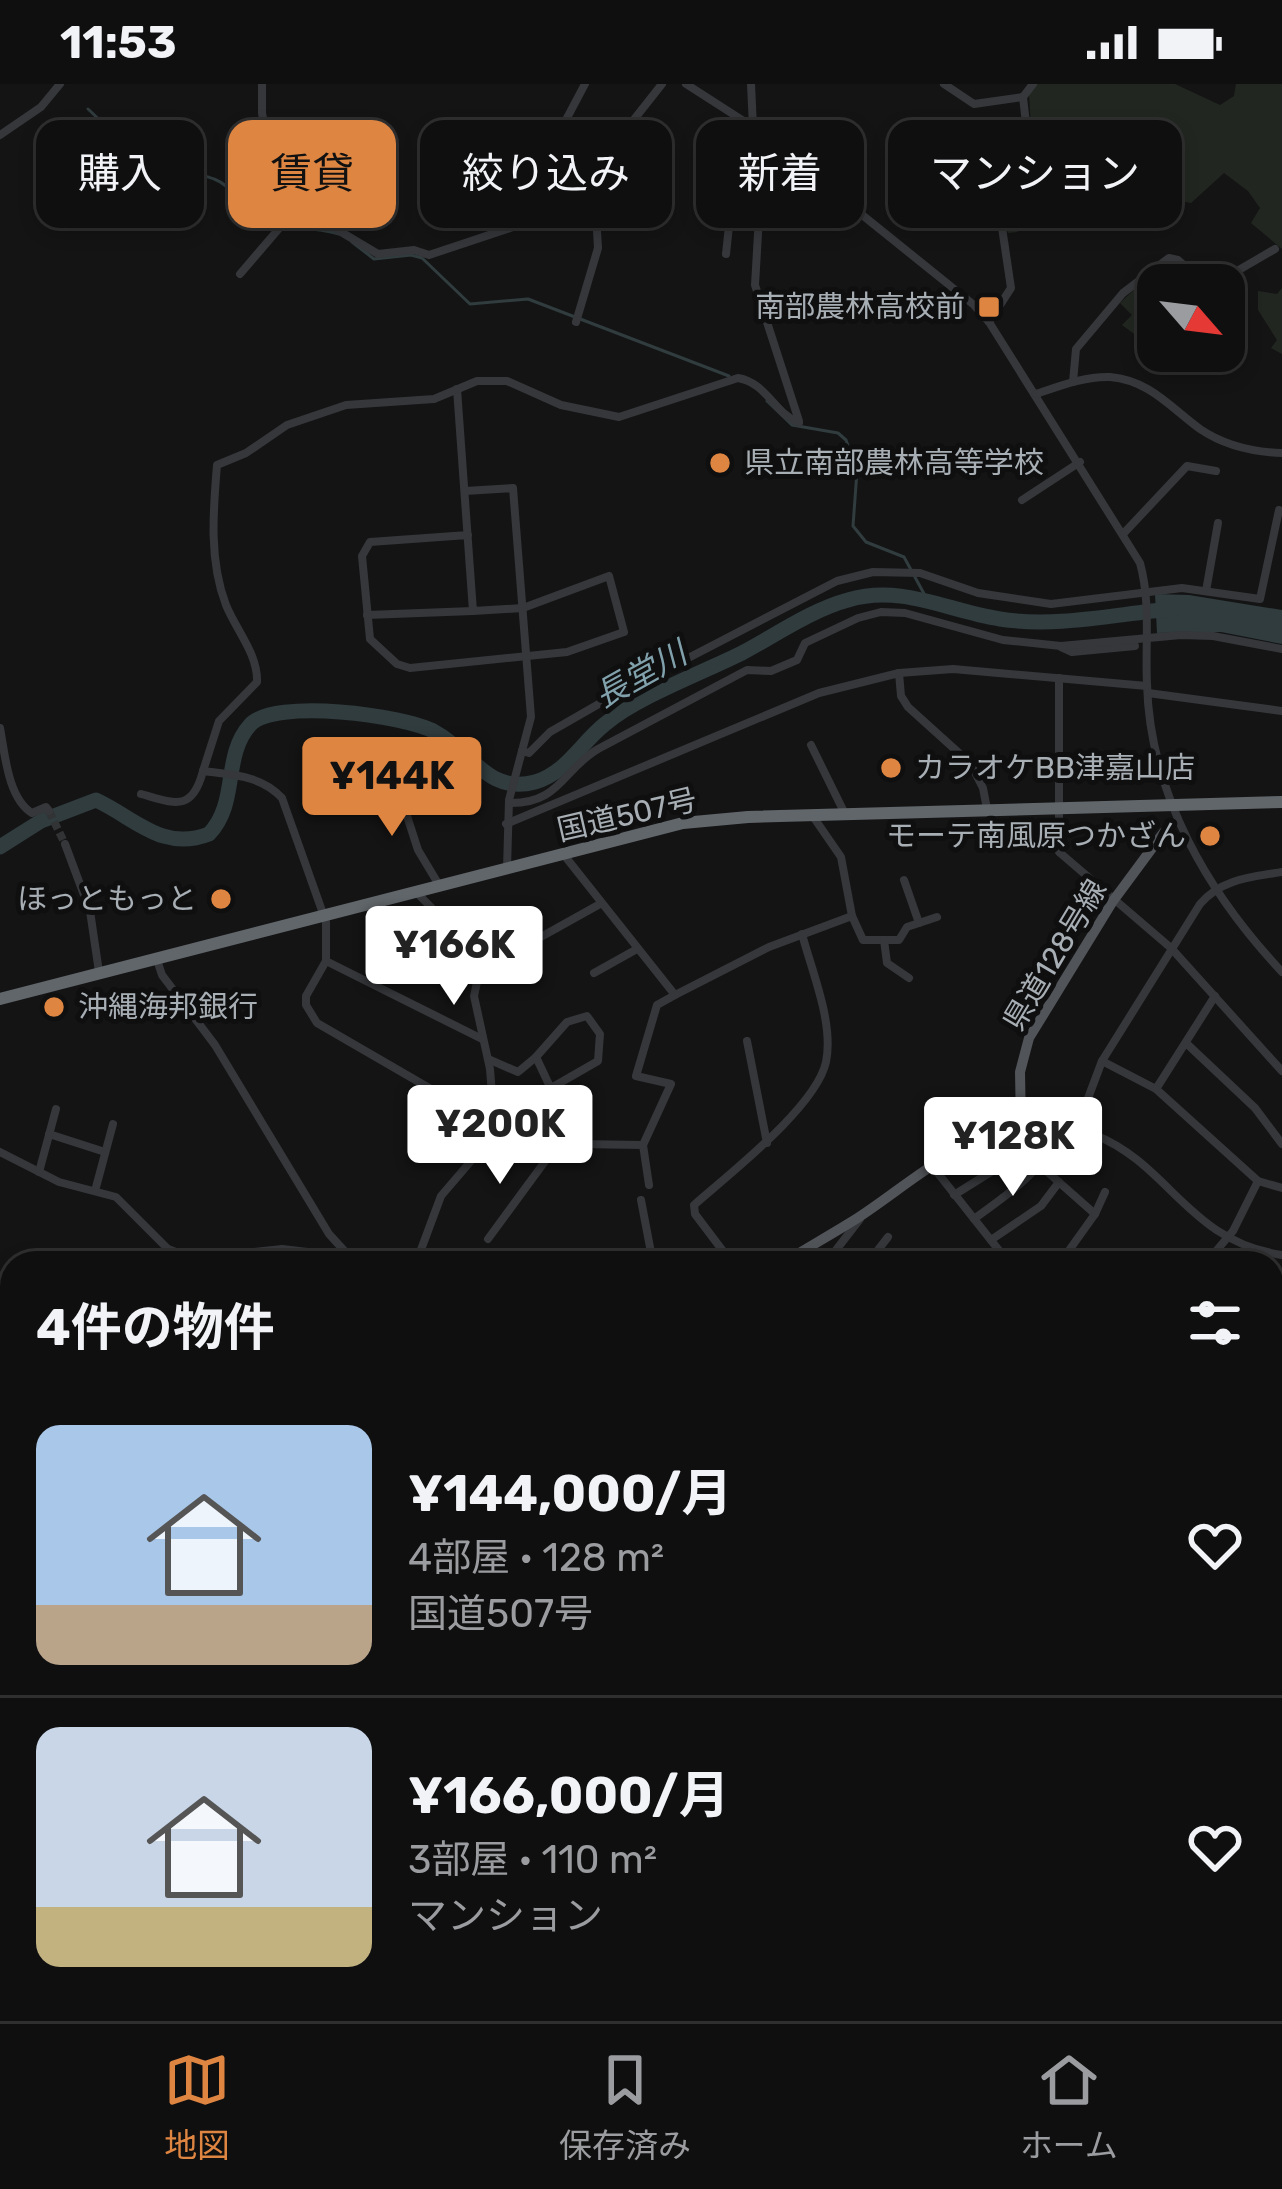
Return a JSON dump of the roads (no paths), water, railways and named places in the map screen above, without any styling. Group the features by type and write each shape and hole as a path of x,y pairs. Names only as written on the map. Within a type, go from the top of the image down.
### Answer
{"highway":[{"name":"国道507号","path":"0,999 682,823 1282,802"}],"main road":[{"name":"県道128号線","path":"1014,1128 1029,1038 1164,832"},
{"path":"803,1251 947,1156 1014,1128"}],"street":[{"path":"0,135 41,107 60,84"},
{"path":"262,84 263,120"},
{"path":"566,120 585,84"},
{"path":"634,120 662,84"},
{"path":"686,84 743,120"},
{"path":"749,120 751,84"},
{"path":"944,84 974,104 1024,98"},
{"path":"989,322 1011,288 1000,214 1021,166 1028,132 1024,98 1033,84"},
{"path":"864,219 989,322 1124,533 1140,563 1146,593 1147,689 1157,757 1172,805 1213,889 1240,928 1282,973"},
{"path":"240,274 279,228"},
{"path":"334,228 378,254 414,250 429,255 510,228"},
{"path":"577,318 598,248 597,228"},
{"path":"726,254 729,228"},
{"path":"141,794 176,804 190,798 198,788 219,721 257,682 258,668 224,600 213,546 218,466 287,424 346,405 434,399 477,381 508,381 561,406 619,417 747,379 799,423 755,285 758,228"},
{"path":"1245,266 1275,249"},
{"path":"1073,382 1076,349 1137,282"},
{"path":"1036,394 1073,382 1106,377 1127,380 1147,387 1203,431 1225,442 1246,450 1282,453"},
{"path":"458,389 473,611"},
{"path":"1022,500 1079,462"},
{"path":"1124,533 1187,466 1216,471"},
{"path":"465,491 513,488 531,717 509,801 506,868"},
{"path":"521,753 529,753 550,732 611,697 623,680 640,682 837,581 873,572 913,572 978,593 1051,604 1206,591 1260,598 1279,510"},
{"path":"1206,591 1218,523"},
{"path":"367,615 523,608 608,576 624,632 567,652 527,658 410,668 397,664 370,639 367,615 362,556 370,542 468,535"},
{"path":"509,801 524,803 554,792 585,757 747,670 771,671 796,660 806,644 858,618 905,613 965,633 1061,646 1135,646"},
{"path":"1096,648 1148,637 1213,636 1282,649"},
{"path":"506,824 819,693 899,673 953,669 1060,678 1282,712"},
{"path":"899,673 901,696 908,707 977,773 986,810"},
{"path":"1060,678 1059,852 1171,948 1282,1071"},
{"path":"0,728 3,755 21,806 32,813 46,807 49,811"},
{"path":"812,746 845,814"},
{"path":"203,771 249,777 269,785 282,798 326,922 326,961 306,996 306,1006 317,1023 482,1118 528,1156 546,1160"},
{"path":"365,775 397,801 439,885"},
{"path":"812,815 841,857 852,916 863,940 899,940 907,927 937,917"},
{"path":"65,844 90,911 99,971"},
{"path":"563,854 675,995"},
{"path":"1076,1130 1102,1061 1213,889 1281,873"},
{"path":"904,880 919,923"},
{"path":"415,891 482,959 474,996 488,1059 495,1133 441,1196 420,1251"},
{"path":"539,938 600,904"},
{"path":"649,1185 643,1145 671,1084 636,1076 657,1005 802,934 852,916"},
{"path":"723,1251 695,1214 694,1205 766,1143 815,1087 826,1065 826,1034 802,934"},
{"path":"884,940 887,963 909,978"},
{"path":"594,973 637,949"},
{"path":"157,958 167,983 215,1045 329,1234 345,1251"},
{"path":"326,961 483,1040"},
{"path":"1156,1089 1215,996"},
{"path":"488,1059 518,1072 567,1022 587,1016 600,1034 598,1061 550,1088"},
{"path":"747,1041 766,1143"},
{"path":"1186,1042 1255,1108 1282,1144"},
{"path":"536,1057 577,1144"},
{"path":"1102,1061 1156,1089 1258,1181 1282,1188"},
{"path":"39,1172 56,1109"},
{"path":"95,1191 113,1124"},
{"path":"974,1219 1039,1164 1051,1148 1056,1126"},
{"path":"1094,1214 1018,1146 1014,1128 1056,1126 1122,1149 1226,1239 1268,1251"},
{"path":"49,1134 105,1152"},
{"path":"488,1239 546,1160 577,1144 643,1145"},
{"path":"954,1196 994,1170 1018,1146"},
{"path":"0,1152 39,1172 116,1197 167,1249 175,1251"},
{"path":"933,1167 1000,1251"},
{"path":"1216,1251 1258,1181"},
{"path":"991,1240 1041,1206 1059,1182"},
{"path":"1068,1251 1106,1192"},
{"path":"641,1200 648,1251"},
{"path":"835,1251 865,1213"},
{"path":"877,1251 888,1237"},
{"path":"257,1251 299,1251"}],"waterway":[{"path":"88,109 144,159 217,180 228,188"},
{"path":"306,228 339,234"},
{"path":"352,242 374,259 422,258 470,304 528,299 729,376"},
{"path":"767,401 792,425 838,433 846,440 857,471 853,526 866,542 904,557 928,601"},
{"name":"長堂川","path":"0,847 41,821 96,800 163,836 177,839 209,834 224,808 241,737 264,717 285,712 369,715 419,726 448,740 492,777 519,784 556,772 605,724 635,704 807,616 848,600 906,597 1021,621 1172,609"}],"tunnel":[{"path":"49,811 65,844"}],"place":[{"name":"南部農林高校前","path":"989,307"},
{"name":"県立南部農林高等学校","path":"720,463"},
{"name":"カラオケBB津嘉山店","path":"891,768"},
{"name":"モーテ南風原つかざん","path":"1210,836"},
{"name":"ほっともっと","path":"221,899"},
{"name":"沖縄海邦銀行","path":"54,1007"}]}
